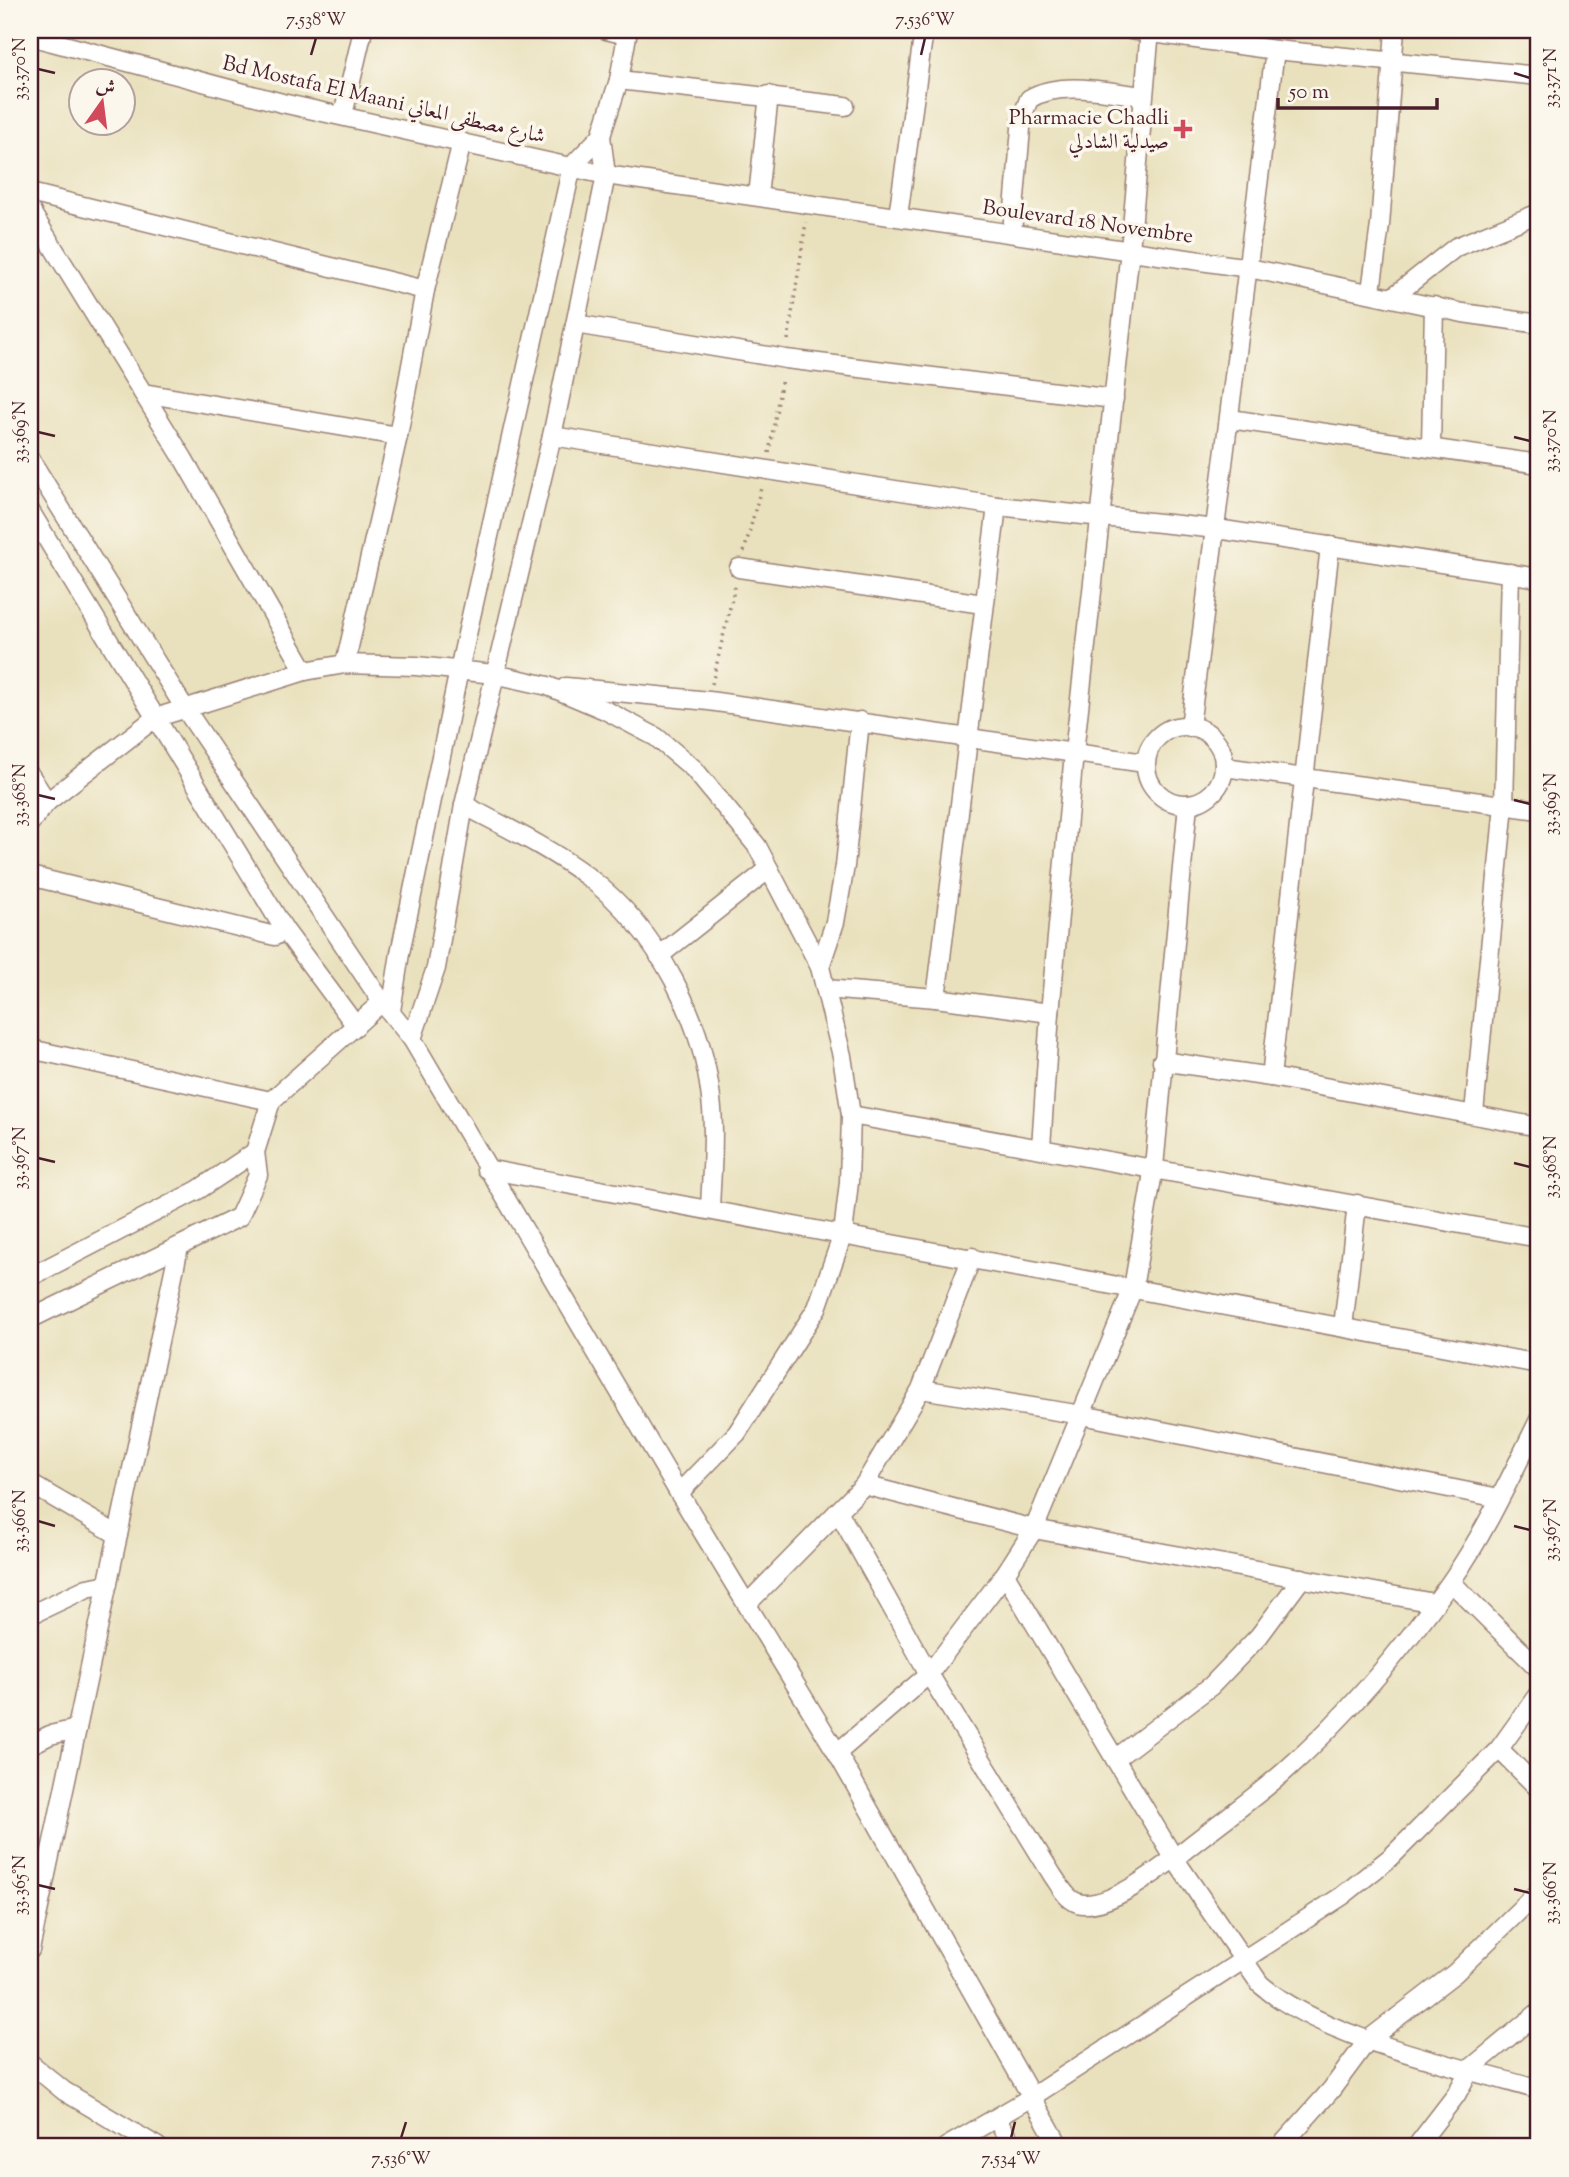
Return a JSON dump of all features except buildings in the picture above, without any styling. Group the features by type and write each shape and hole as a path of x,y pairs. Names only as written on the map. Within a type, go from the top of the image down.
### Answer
{"street":[{"path":"343,115 363,30"},
{"path":"412,1039 436,968 464,805 552,436 606,175 601,136 619,80 628,32 606,30"},
{"path":"898,216 924,30"},
{"path":"1131,30 1275,50 1539,76"},
{"path":"1371,291 1380,236 1395,30"},
{"path":"1041,1147 1050,1013 1074,753 1102,517 1150,31"},
{"name":"Bd Mostafa El Maani شارع مصطفى المعاني","path":"39,35 282,103 606,175"},
{"path":"1190,727 1217,529 1275,50"},
{"path":"619,80 769,95 845,106"},
{"path":"1012,232 1022,117 1029,99 1064,90 1142,96"},
{"path":"758,195 769,95"},
{"path":"30,1319 239,1217 258,1175 255,1152 271,1101 356,1026 387,1007 572,166 601,136"},
{"path":"345,664 398,436 425,290 462,142"},
{"name":"Boulevard 18 Novembre","path":"606,175 1249,268 1434,306 1539,324"},
{"path":"30,193 425,290"},
{"path":"30,210 143,393 305,671"},
{"path":"1394,296 1455,247 1539,213"},
{"path":"1431,446 1434,306"},
{"path":"575,324 786,359 1114,399"},
{"path":"143,393 398,436"},
{"path":"1230,419 1431,446 1539,464"},
{"path":"552,436 997,506 1217,529 1539,578"},
{"path":"30,459 184,707 387,1007 412,1039 486,1169 837,1753 1060,2147"},
{"path":"936,998 997,506"},
{"path":"30,511 284,929 356,1026"},
{"path":"1271,1077 1330,546"},
{"path":"739,568 983,604"},
{"path":"1474,1113 1504,805 1510,573"},
{"path":"30,823 47,802 155,718 305,671 345,664 494,674 548,686 709,701 1145,763"},
{"path":"548,686 605,710 656,737 694,769 757,846 820,967 842,1056 850,1115 849,1182 843,1234 817,1308 737,1433 679,1493"},
{"path":"820,967 835,922 845,866 860,721"},
{"path":"1190,727 1212,737 1223,756 1224,767 1216,788 1199,802 1177,803 1157,793 1151,784 1145,763 1153,742 1161,734 1170,729 1190,727"},
{"path":"1224,767 1539,810"},
{"path":"30,775 47,802"},
{"path":"837,1753 929,1674 1005,1574 1034,1529 1133,1288 1154,1167 1188,804"},
{"path":"464,805 549,851 587,876 614,899 659,956 683,996 701,1053 712,1108 710,1210"},
{"path":"659,956 769,869"},
{"path":"30,876 275,936 284,929"},
{"path":"826,989 936,998 1050,1013"},
{"path":"30,1049 271,1101"},
{"path":"1162,1061 1271,1077 1474,1113 1539,1128"},
{"path":"850,1115 1154,1167 1539,1238"},
{"path":"30,1277 198,1190 255,1152"},
{"path":"486,1169 1539,1364"},
{"path":"1343,1327 1357,1204"},
{"path":"31,1941 179,1247"},
{"path":"747,1605 864,1485 921,1389 972,1257"},
{"path":"921,1389 1083,1415 1499,1499"},
{"path":"838,1511 929,1674 1032,1844 1071,1900 1080,1904 1098,1903 1141,1881 1174,1858 1286,1770 1377,1676 1451,1582 1499,1499 1539,1420"},
{"path":"31,1484 118,1535"},
{"path":"864,1485 1034,1529 1434,1604"},
{"path":"1005,1574 1174,1858 1240,1960 1276,1998 1310,2017 1368,2040 1539,2090"},
{"path":"1115,1759 1211,1686 1259,1636 1302,1578"},
{"path":"1451,1582 1539,1669"},
{"path":"30,1615 87,1588 108,1584"},
{"path":"946,2147 1030,2098 1240,1960 1294,1930 1381,1865 1499,1749 1539,1693"},
{"path":"30,1745 50,1735 77,1729"},
{"path":"1499,1749 1539,1788"},
{"path":"1280,2147 1331,2090 1368,2040 1455,1973 1539,1891"},
{"path":"1416,2147 1456,2095 1470,2069 1539,2012"},
{"path":"30,2063 64,2091 158,2147"},
{"path":"996,2118 1013,2147"}],"place":[{"name":"Pharmacie Chadli صيدلية الشادلي","path":"1183,129"}]}
